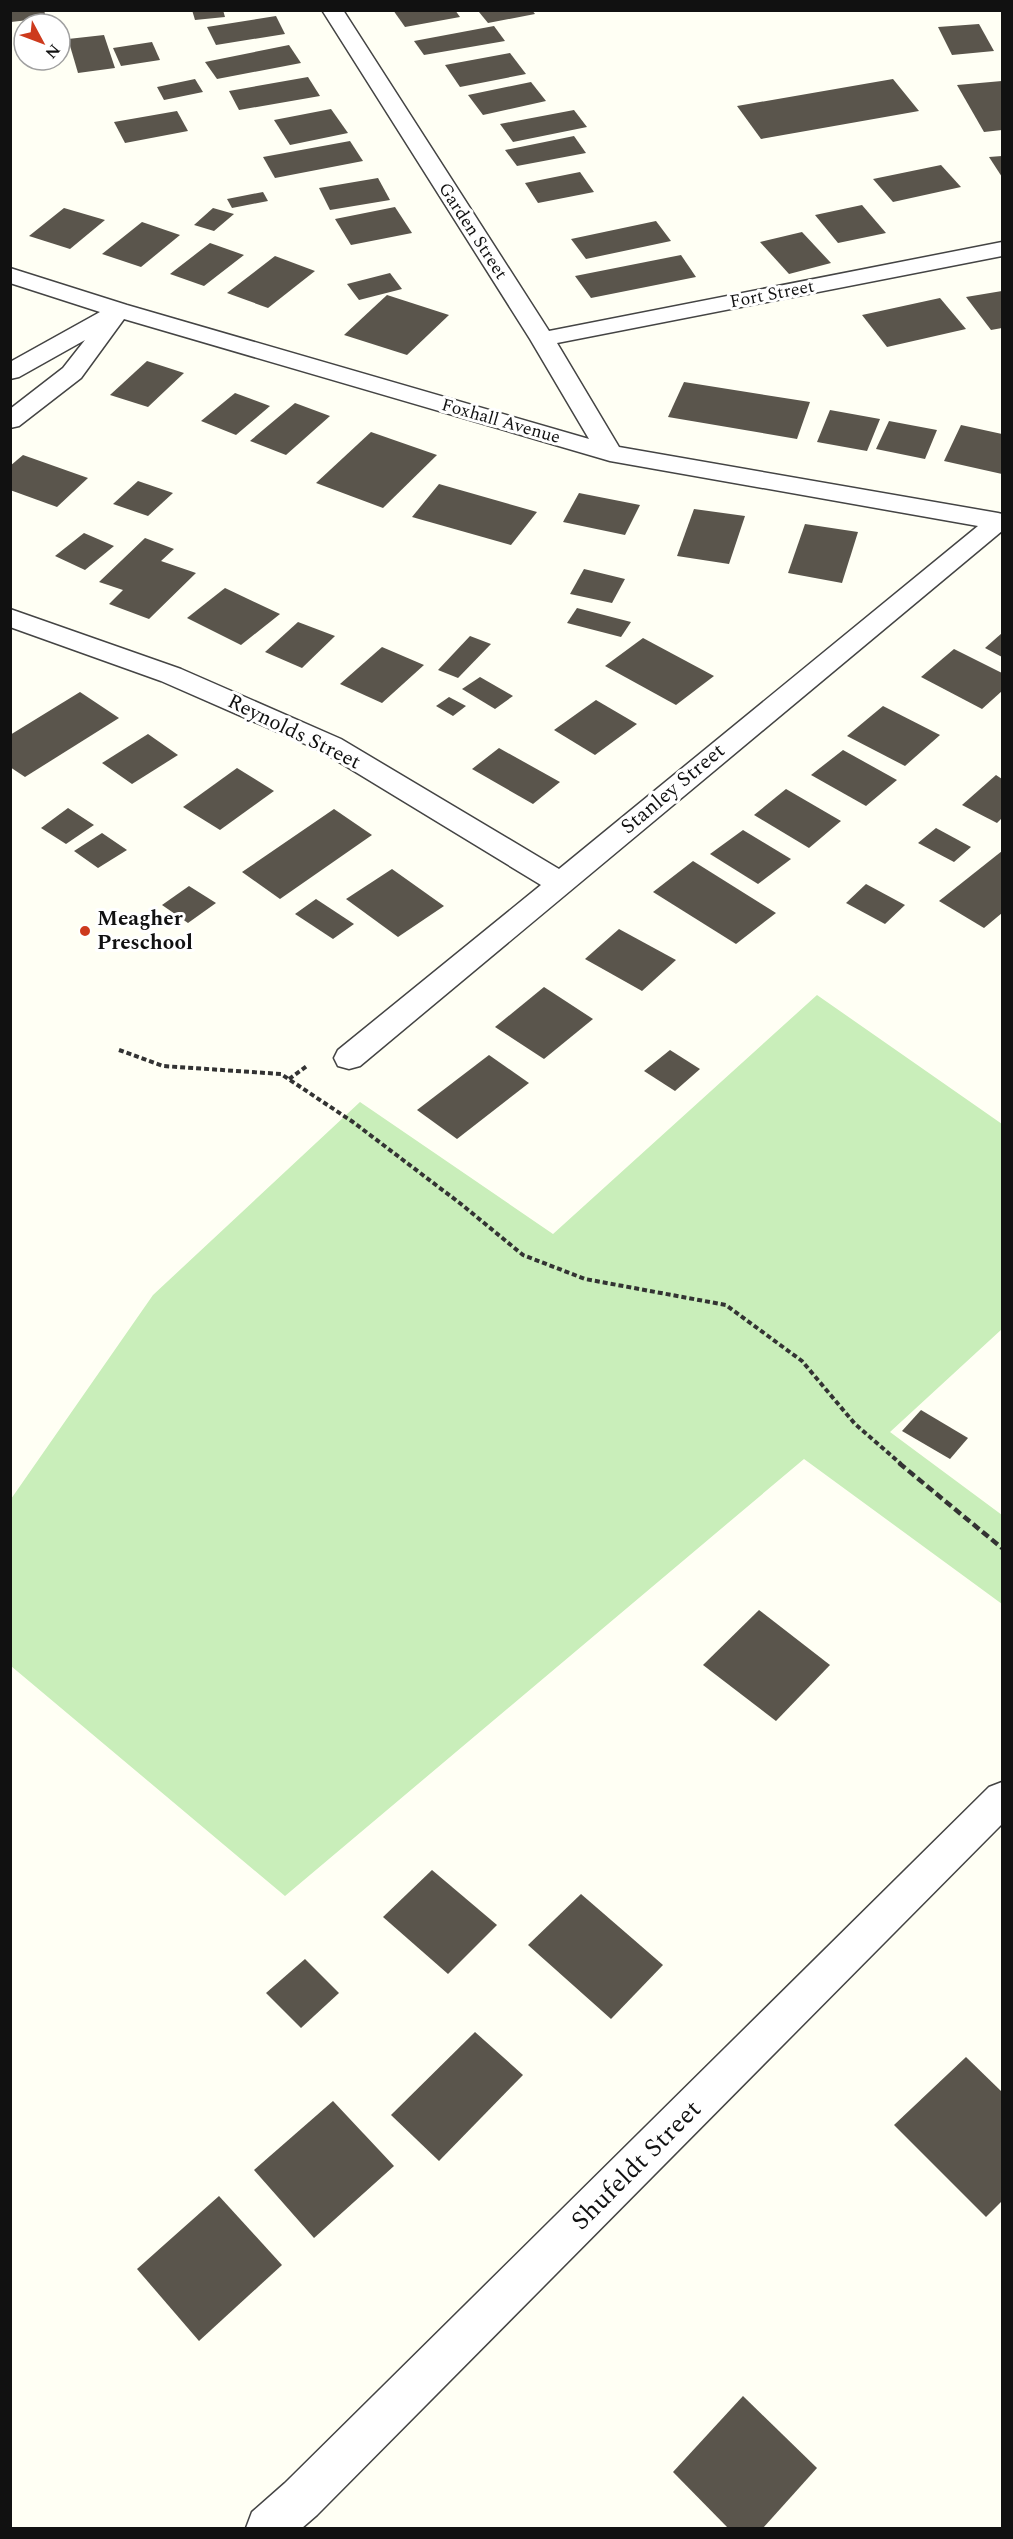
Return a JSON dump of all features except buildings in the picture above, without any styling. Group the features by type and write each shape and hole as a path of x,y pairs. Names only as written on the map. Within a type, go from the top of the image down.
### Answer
{"street":[{"name":"Garden Street","path":"333,10 542,339 610,453"},
{"name":"Fort Street","path":"542,339 1002,249"},
{"name":"Foxhall Avenue","path":"10,275 119,310 610,453 1000,521"},
{"path":"10,372 119,310"},
{"path":"10,421 72,373 119,310"},
{"name":"Stanley Street","path":"349,1058 1000,521"},
{"name":"Reynolds Street","path":"10,617 171,675 331,746 560,883"},
{"name":"Shufeldt Street","path":"268,2529 318,2482 1002,1799"}],"path":[{"path":"119,1050 163,1066 281,1074 353,1122 461,1204 523,1255 585,1279 726,1305 802,1361 855,1424 935,1495 1002,1548"},
{"path":"289,1080 301,1071"}],"green space":[{"path":"817,995 1002,1124 1002,1329 890,1432 1002,1515 1002,1604 804,1459 285,1896 11,1666 11,1499 153,1295 360,1102 553,1234"}],"place":[{"name":"Meagher Preschool","path":"85,931"}]}
